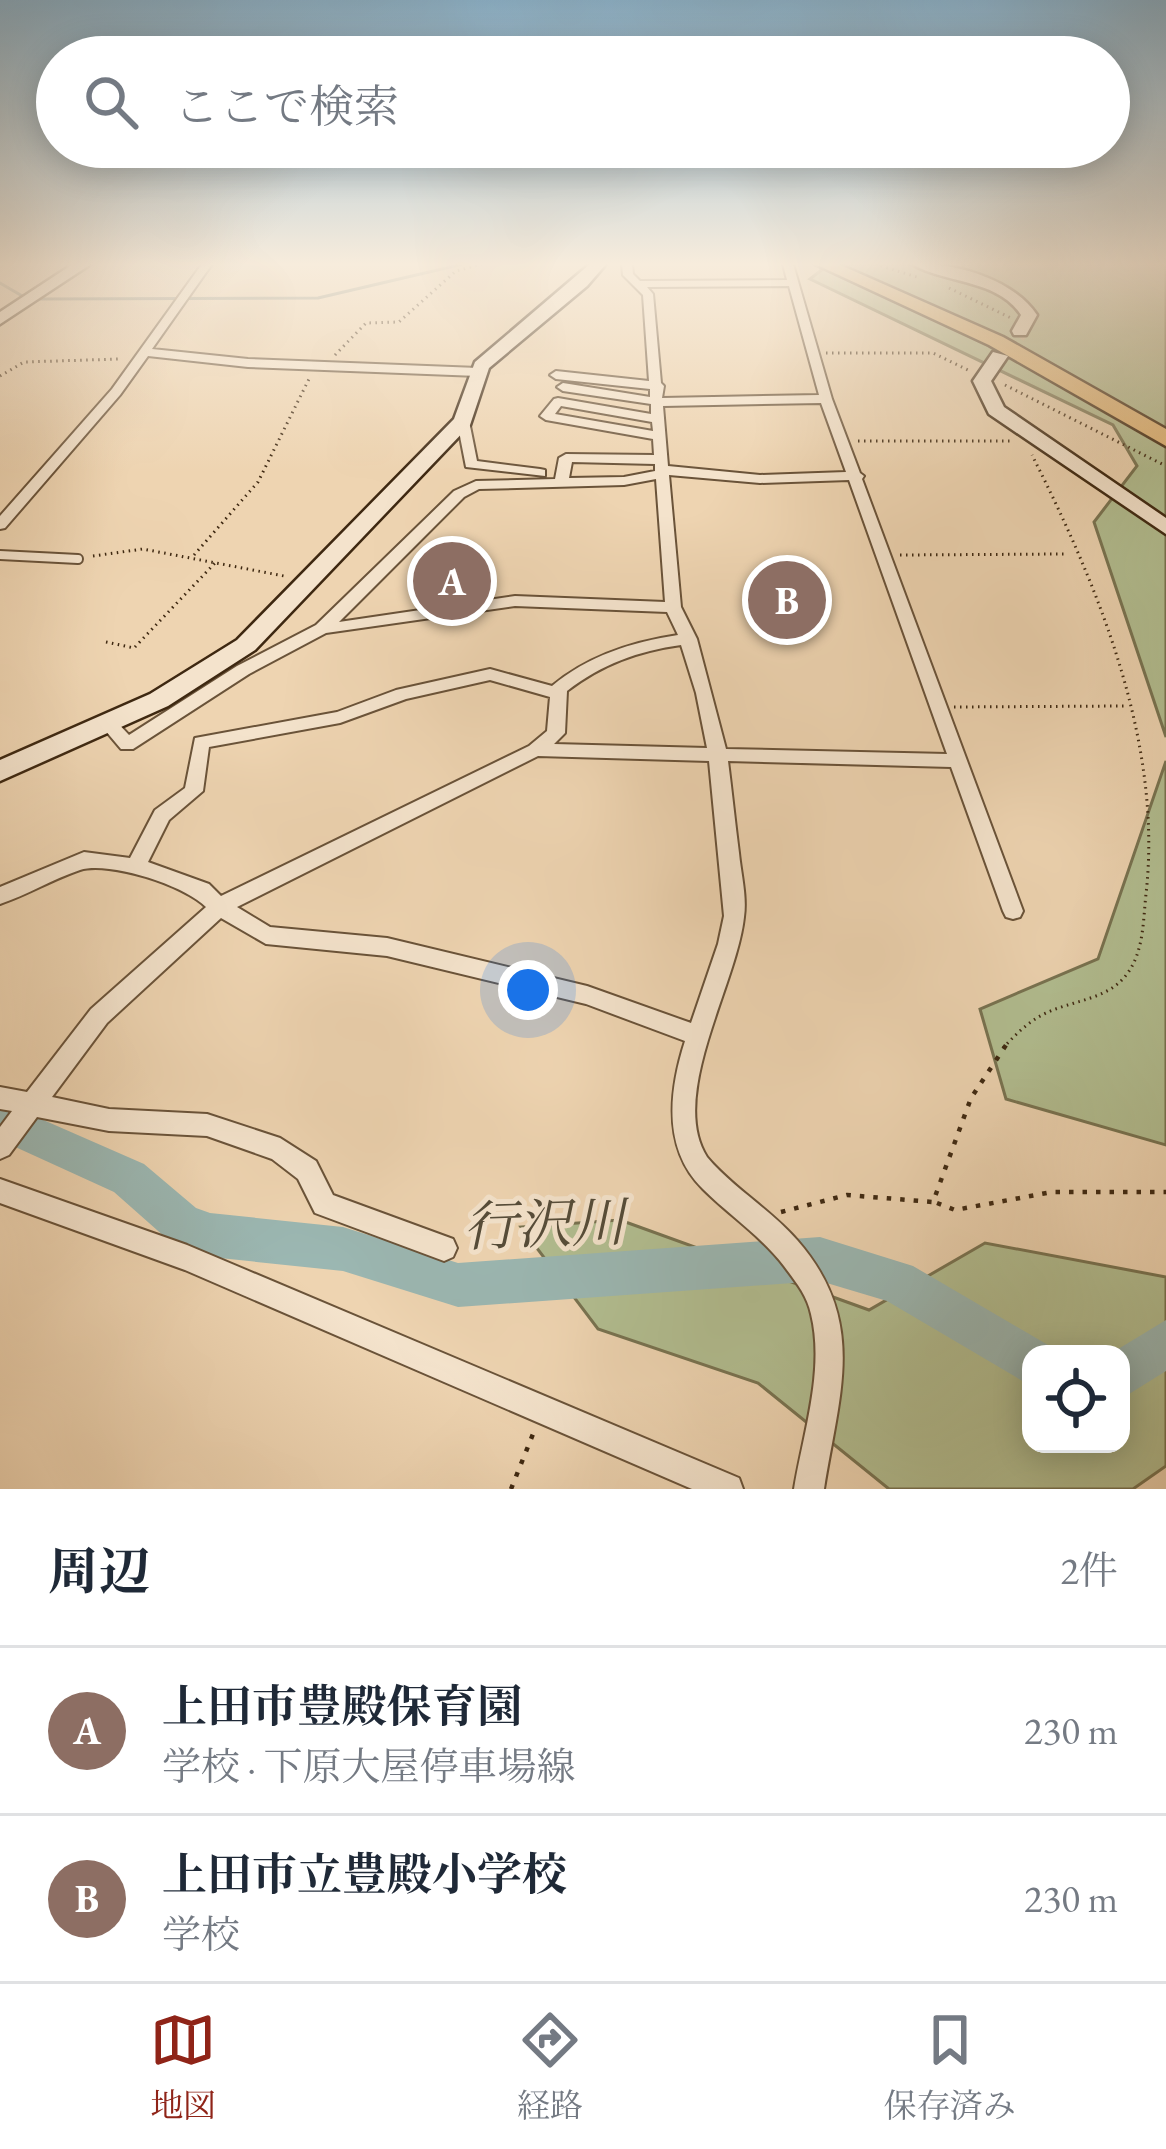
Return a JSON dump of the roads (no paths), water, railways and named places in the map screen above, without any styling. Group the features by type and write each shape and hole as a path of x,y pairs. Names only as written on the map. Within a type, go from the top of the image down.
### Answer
{"highway":[{"path":"983,333 1166,439"},
{"path":"1002,333 1166,424"}],"main road":[{"path":"0,771 159,700 246,645 463,421 478,372 521,333"},
{"path":"999,356 983,378 984,394 996,410 1166,528"}],"street":[{"path":"0,525 156,333"},
{"path":"652,333 673,607 688,639 721,753 734,914 698,1036 685,1101 688,1146 710,1180 813,1278 826,1301 832,1364 820,1402 809,1489"},
{"path":"806,333 1013,911"},
{"path":"143,354 478,372"},
{"path":"658,386 560,381 660,403 826,399"},
{"path":"659,419 558,402 546,416 661,436"},
{"path":"463,421 471,464 535,470 561,483"},
{"path":"561,483 566,458 650,461 760,479 857,476"},
{"path":"108,724 127,745 244,670 322,629 459,494 495,481 561,483 664,466"},
{"path":"322,629 514,602 673,607"},
{"path":"0,1147 99,1016 219,907 535,750 556,733 560,694 582,669 639,645 688,639"},
{"path":"136,866 162,815 194,791 201,742 340,717 402,694 490,674 560,694"},
{"path":"535,750 958,761"},
{"path":"0,896 85,860 136,866 202,890 219,907 266,934 387,946 586,995 698,1036"},
{"path":"0,1098 109,1120 207,1125 280,1150 307,1170 324,1204 444,1247"},
{"path":"0,1191 187,1258 728,1489"}],"lane":[{"path":"0,555 58,562 78,559"}],"waterway":[{"name":"行沢川","path":"0,1120 129,1178 181,1223 210,1235 343,1249 458,1285 820,1259 897,1282 1022,1357"},
{"name":"行沢川","path":"1130,1369 1166,1343"}],"tunnel":[{"path":"999,356 1018,333"}],"place":[{"name":"上田市豊殿保育園","path":"452,581"},
{"name":"上田市立豊殿小学校","path":"787,600"}]}
